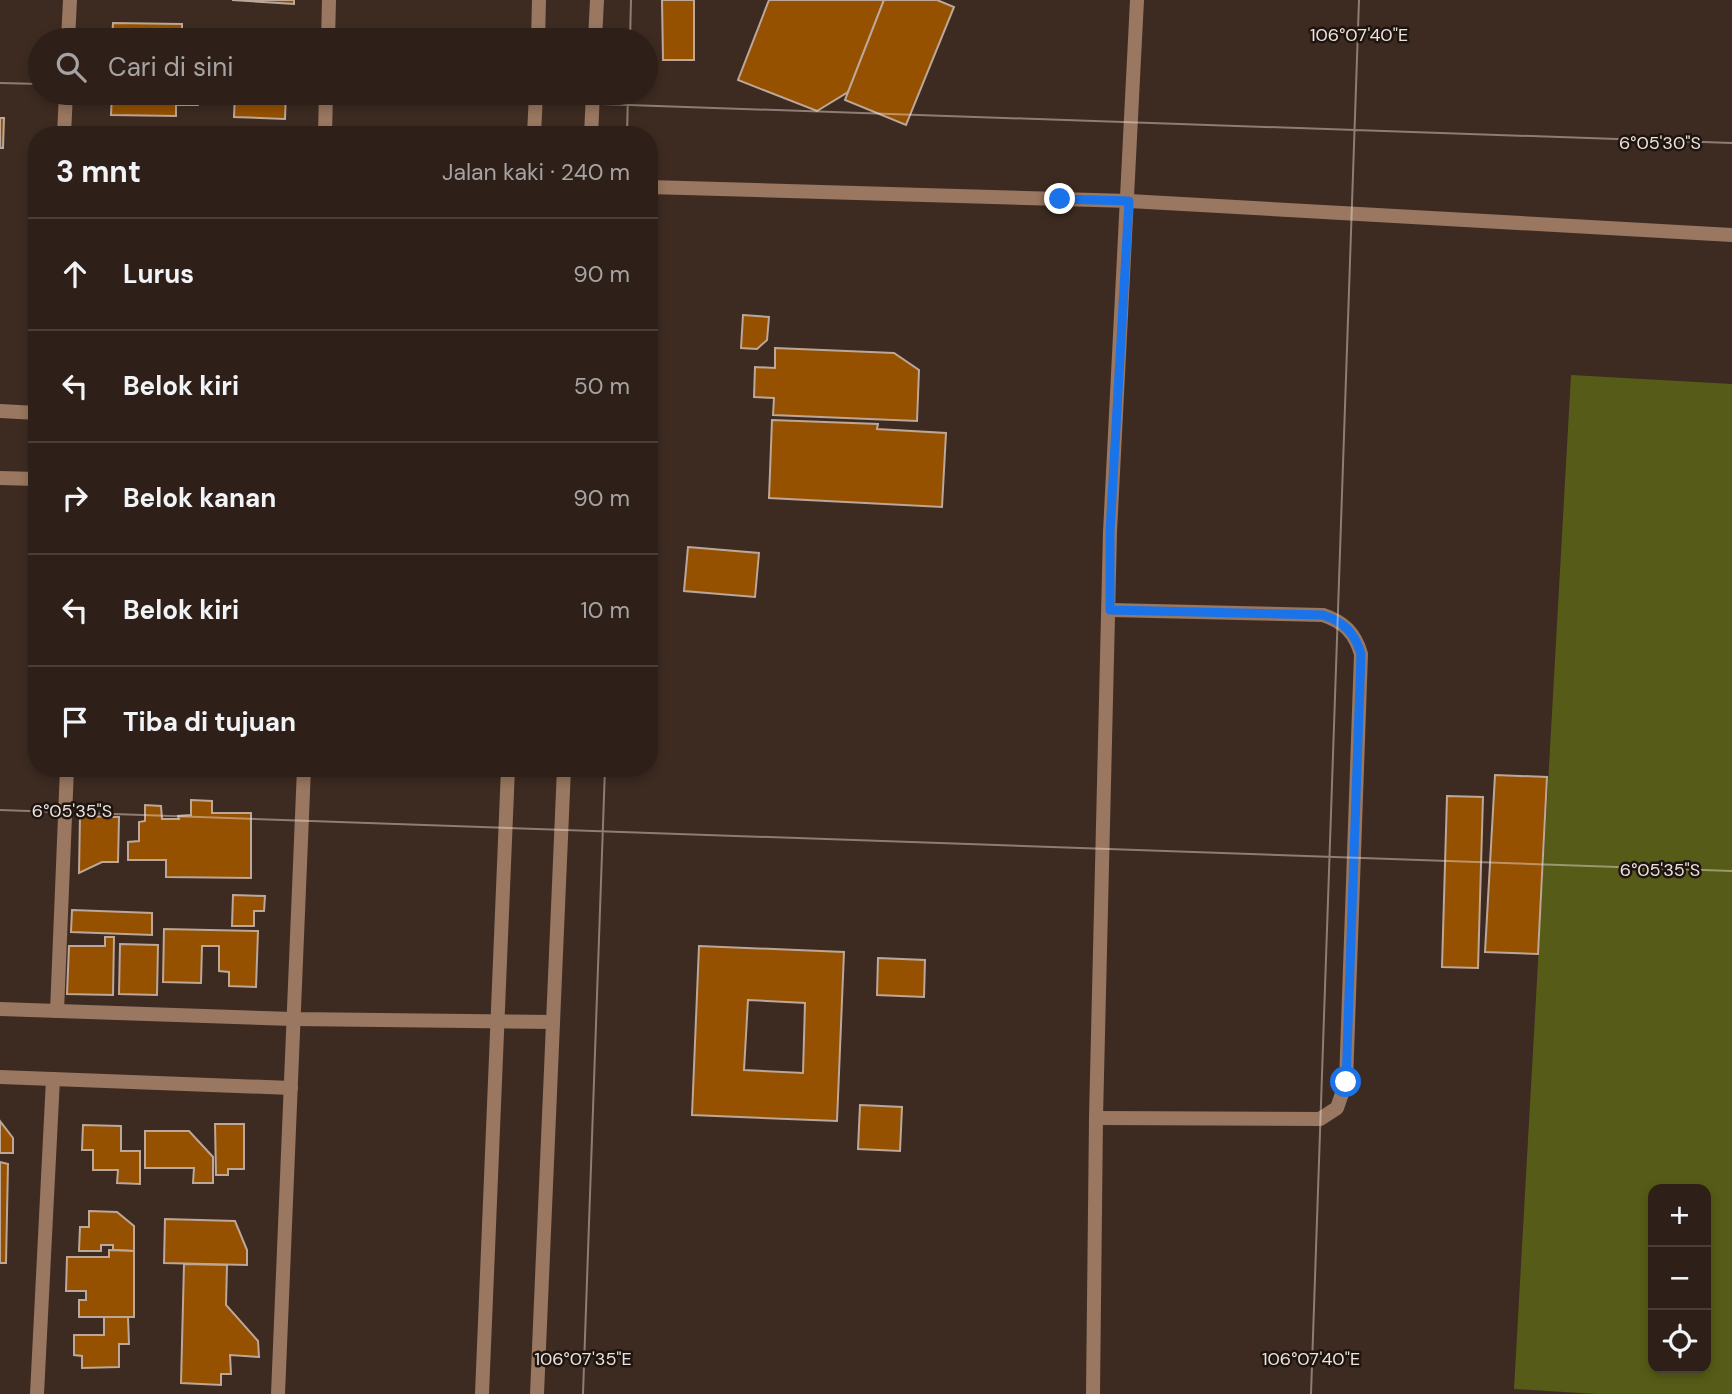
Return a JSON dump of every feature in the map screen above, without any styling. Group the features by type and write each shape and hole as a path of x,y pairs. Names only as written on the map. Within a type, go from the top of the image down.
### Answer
{"lane":[{"path":"69,28 70,0"},
{"path":"328,28 329,0"},
{"path":"539,28 540,0"},
{"path":"596,28 597,0"},
{"path":"1093,1394 1096,1118 1110,532 1129,201 1137,0"},
{"path":"64,126 65,105"},
{"path":"325,126 326,105"},
{"path":"534,126 535,105"},
{"path":"591,126 592,105"},
{"path":"658,187 1129,201 1732,235"},
{"path":"0,411 28,412"},
{"path":"0,478 28,479"},
{"path":"1096,1118 1320,1119 1337,1108 1346,1082 1361,654 1348,629 1339,621 1323,615 1110,610"},
{"path":"57,1011 67,777"},
{"path":"278,1394 304,777"},
{"path":"482,1394 508,777"},
{"path":"537,1394 564,777"},
{"path":"0,1009 293,1019 553,1022"},
{"path":"0,1077 291,1088"},
{"path":"37,1394 53,1079"}],"green space":[{"path":"1571,375 1732,384 1732,1394 1596,1394 1514,1389"}],"building":[{"path":"232,0 294,0 294,4"},
{"path":"662,0 694,0 694,60 663,60"},
{"path":"769,0 884,0 848,92 817,111 738,80"},
{"path":"884,0 937,0 954,7 906,125 845,100"},
{"path":"113,23 182,24 182,28 113,28"},
{"path":"111,105 176,105 176,116 111,115"},
{"path":"234,105 286,105 285,119 234,117"},
{"path":"0,118 4,118 3,148 0,148"},
{"path":"743,315 769,317 767,340 757,349 741,348"},
{"path":"775,348 894,353 919,370 917,421 773,415 774,398 754,397 755,367 775,368"},
{"path":"772,420 878,424 877,429 946,433 942,507 769,498"},
{"path":"688,547 759,553 755,597 684,591"},
{"path":"1495,775 1547,777 1538,954 1485,952"},
{"path":"1447,796 1483,797 1478,968 1442,967"},
{"path":"191,800 212,801 212,813 251,813 251,878 166,877 166,860 128,860 128,842 139,841 139,822 145,821 145,805 161,806 162,819 179,819 178,816 191,815"},
{"path":"80,816 119,817 118,862 102,862 79,873"},
{"path":"233,895 265,896 264,911 254,911 254,926 232,926"},
{"path":"72,910 152,913 152,935 71,932"},
{"path":"164,929 258,931 256,987 229,986 229,972 219,971 219,946 202,946 201,983 163,982"},
{"path":"105,937 114,937 113,995 67,994 69,946 105,946"},
{"path":"120,944 158,945 157,995 119,994"},
{"path":"699,946 844,952 837,1121 692,1115","holes":["748,1000 805,1003 803,1073 744,1070"]},
{"path":"878,958 925,960 924,997 877,995"},
{"path":"860,1105 902,1107 900,1151 858,1149"},
{"path":"0,1121 13,1138 13,1153 0,1153"},
{"path":"215,1124 244,1124 244,1169 228,1169 228,1175 216,1175"},
{"path":"83,1125 121,1126 121,1151 140,1151 140,1184 117,1183 118,1170 93,1170 93,1150 82,1150"},
{"path":"145,1131 189,1131 213,1157 213,1183 193,1183 194,1168 145,1168"},
{"path":"0,1162 8,1164 6,1263 0,1263"},
{"path":"89,1211 117,1212 134,1226 134,1251 113,1250 113,1245 101,1245 101,1251 79,1251 80,1227 89,1227"},
{"path":"165,1219 235,1221 247,1250 247,1265 164,1263"},
{"path":"109,1250 134,1251 134,1317 79,1317 79,1300 86,1300 86,1291 66,1291 67,1257 109,1257"},
{"path":"184,1264 227,1265 226,1305 258,1341 259,1357 230,1355 231,1374 221,1374 221,1385 181,1383"},
{"path":"104,1317 128,1317 129,1344 119,1344 119,1367 82,1368 82,1356 74,1355 74,1335 104,1335"}],"route":[{"path":"1060,199 1129,201 1110,532 1110,610 1323,615 1339,621 1348,629 1361,654 1346,1082"}]}
